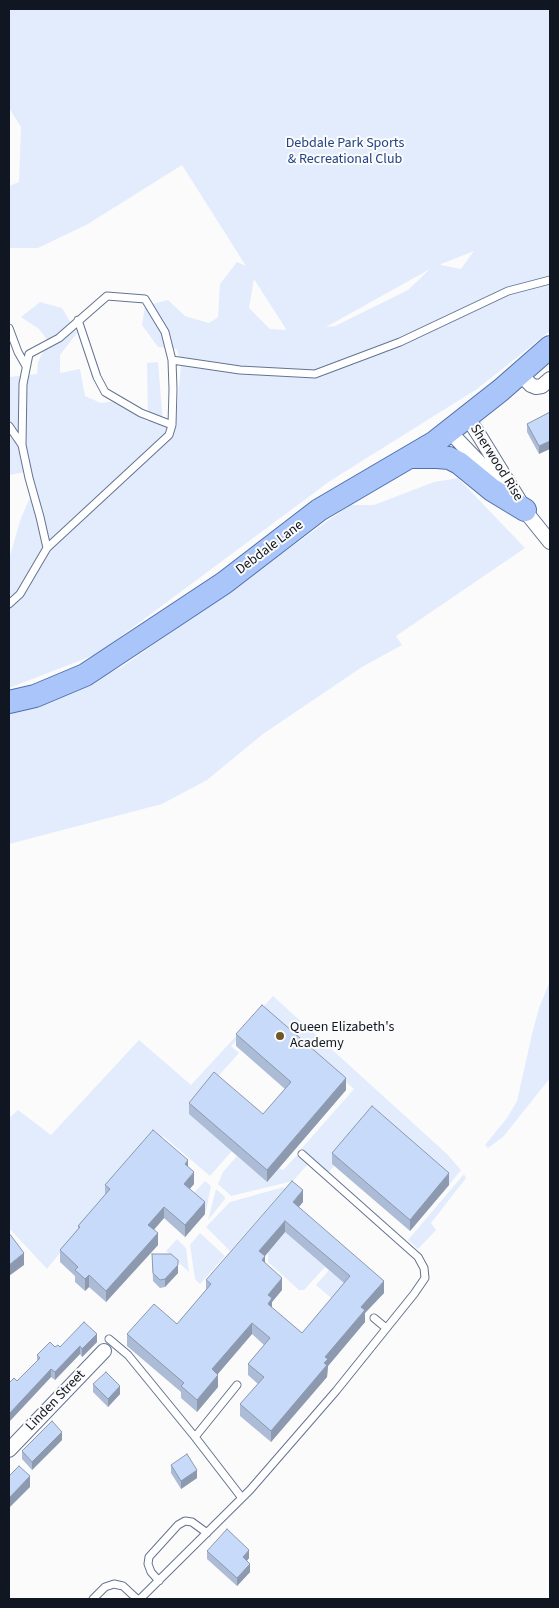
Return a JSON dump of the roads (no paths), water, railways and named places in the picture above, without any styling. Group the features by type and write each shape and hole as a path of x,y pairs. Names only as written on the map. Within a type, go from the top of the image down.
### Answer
{"main road":[{"name":"Debdale Lane","path":"9,702 35,696 84,675 224,583 319,510 449,431 550,347"},
{"path":"409,457 449,458 459,463 492,490 525,510"}],"street":[{"path":"519,373 531,385 536,387 542,386 550,379"},
{"name":"Sherwood Rise","path":"466,417 479,434 525,510"},
{"name":"Sherwood Rise","path":"449,431 525,510 550,542"},
{"name":"Linden Street","path":"9,1450 108,1344"}],"lane":[{"path":"172,360 240,370 315,374 400,342 508,290 550,280"},
{"path":"9,604 20,594 47,548 169,435 172,425 172,360 164,332 145,299 107,296 59,338 29,354 23,384 22,445 47,548"},
{"path":"78,320 97,377 105,392 141,413 172,425"},
{"path":"9,328 18,352 26,366"},
{"path":"9,426 22,445"},
{"path":"94,1599 105,1587 114,1584 123,1586 139,1599 159,1581 242,1498 336,1391 425,1278 424,1268 418,1257 302,1154"},
{"path":"374,1318 386,1328"},
{"path":"108,1344 128,1355 242,1498"},
{"path":"195,1437 237,1386"},
{"path":"159,1581 151,1572 148,1564 149,1557 178,1525 185,1521 192,1522 207,1533"}],"place":[{"name":"Queen Elizabeth's Academy","path":"280,1036"}],"park label":[{"name":"Debdale Park Sports & Recreational Club","path":"345,152"}]}
